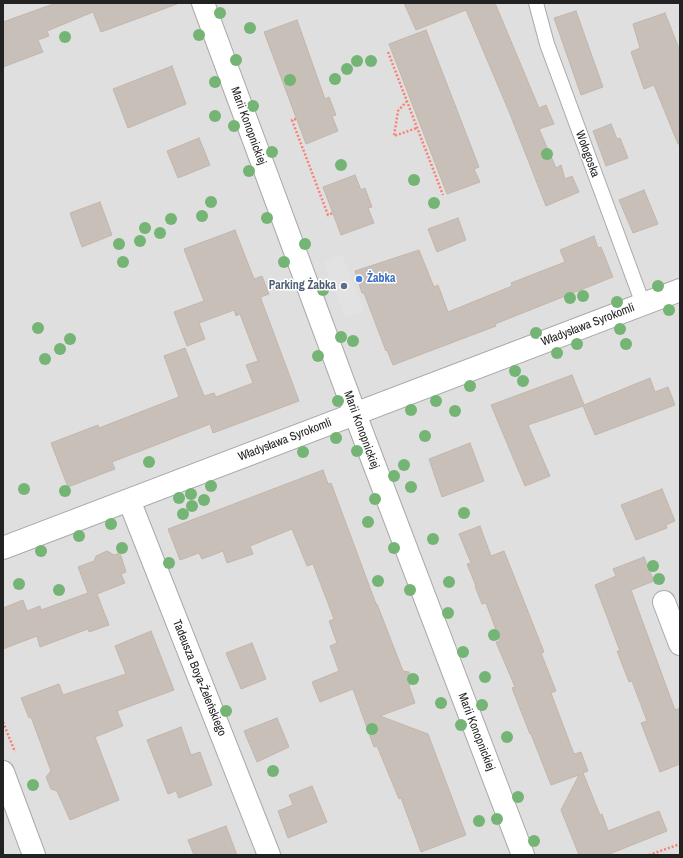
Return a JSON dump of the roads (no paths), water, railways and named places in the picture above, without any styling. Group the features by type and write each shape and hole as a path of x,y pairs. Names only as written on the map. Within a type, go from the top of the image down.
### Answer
{"street":[{"name":"Marii Konopnickiej","path":"202,3 355,414 522,855"},
{"name":"Władysława Syrokomli","path":"3,548 680,290"},
{"name":"Tadeusza Boya-Żeleńskiego","path":"129,500 269,855"},
{"path":"664,602 680,644"},
{"path":"3,772 34,855"}],"lane":[{"name":"Wołogoska","path":"536,3 546,44 643,304"}],"place":[{"name":"Żabka","path":"359,279"},
{"name":"Parking Żabka","path":"344,286"}]}
